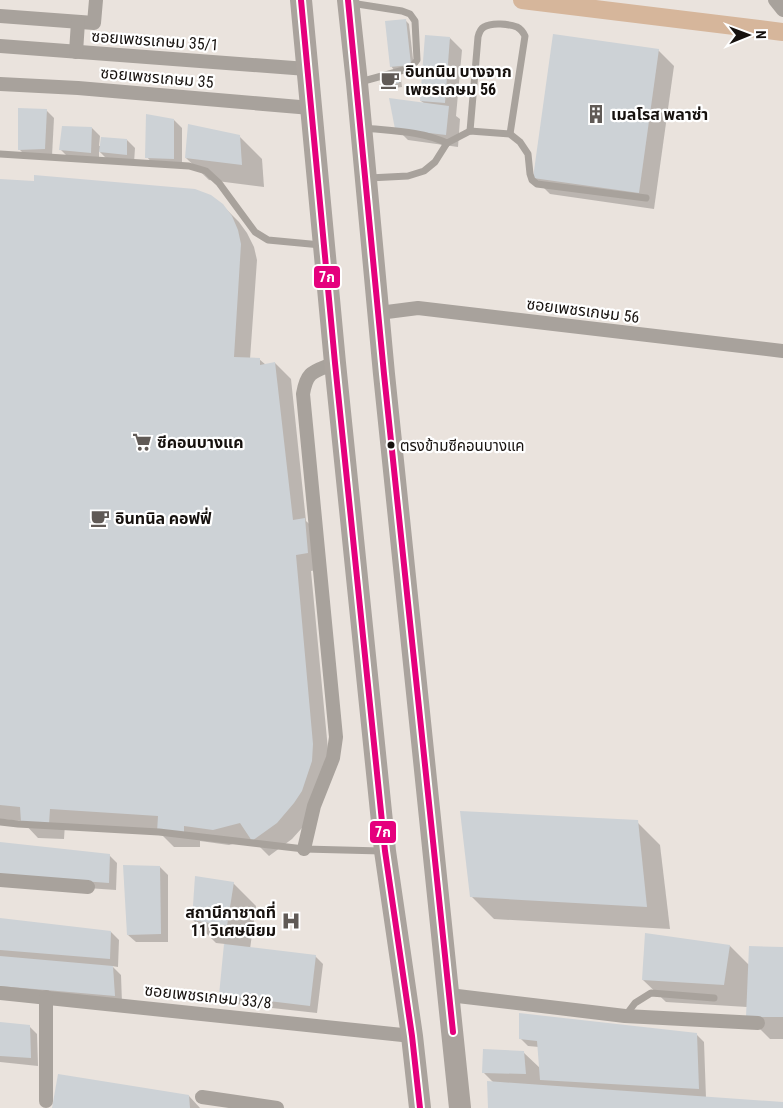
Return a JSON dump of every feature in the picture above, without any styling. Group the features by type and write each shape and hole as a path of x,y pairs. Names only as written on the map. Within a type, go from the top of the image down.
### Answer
{"main road":[{"path":"348,1 378,314 460,1108"},
{"path":"301,5 335,363 385,851 412,1036 420,1108"}],"street":[{"path":"0,16 94,23 96,0"},
{"path":"776,0 783,10"},
{"path":"76,52 78,22"},
{"name":"ซอยเพชรเกษม 35/1","path":"0,46 307,69"},
{"name":"ซอยเพชรเกษม 35","path":"0,84 88,88 311,108"},
{"name":"ซอยเพชรเกษม 56","path":"378,314 418,308 783,351"},
{"path":"304,850 314,806 333,758 336,737 303,394 305,379 312,372 335,363"},
{"path":"0,880 88,887"},
{"name":"ซอยเพชรเกษม 33/8","path":"0,993 412,1036"},
{"path":"449,995 625,1016 758,1023"},
{"path":"46,997 46,1100"},
{"path":"202,1097 277,1108"}],"lane":[{"path":"348,1 402,11 410,14 415,21 417,60 414,65 411,68 357,83"},
{"path":"470,131 478,37 484,26 494,24 518,27 525,36 510,134"},
{"path":"361,128 422,134 433,136 447,143"},
{"path":"366,178 408,176 424,171 435,162 447,143 470,131 510,134 525,148 528,154 530,174 532,180 537,184 646,198"},
{"path":"0,154 189,166 206,171 219,183 255,232 268,240 324,245"},
{"path":"0,822 159,832 304,850 385,851"},
{"path":"625,1016 635,1003 651,993 714,998"}],"building":[{"path":"406,19 411,65 390,67 385,21"},
{"name":"เมลโรส พลาซ่า","path":"553,34 659,49 639,193 533,178"},
{"path":"425,35 450,37 445,103 420,101"},
{"name":"อินทนิน บางจาก เพชรเกษม 56","path":"398,74 399,83 381,86 381,76"},
{"path":"389,98 449,106 446,135 395,129"},
{"path":"18,108 47,109 45,149 18,150"},
{"path":"146,114 174,119 174,159 145,158"},
{"path":"188,124 240,135 242,165 185,158"},
{"path":"62,126 92,127 91,153 59,150"},
{"path":"101,137 127,139 127,155 99,152"},
{"name":"ซีคอนบางแค","path":"34,175 195,189 211,195 223,204 232,216 238,230 241,244 234,357 260,358 260,365 275,362 293,520 305,518 308,553 296,555 313,744 312,761 302,791 277,823 252,841 240,823 213,830 184,826 184,832 157,832 158,816 50,809 49,824 21,822 20,807 0,805 0,179 34,181"},
{"path":"460,811 638,820 647,907 470,897"},
{"path":"0,842 110,854 109,883 0,875"},
{"path":"123,865 160,866 161,934 127,935"},
{"path":"195,876 234,882 227,926 192,920"},
{"path":"0,918 111,931 110,959 0,950"},
{"path":"645,933 730,945 724,985 642,980"},
{"path":"224,944 316,955 310,1006 219,995"},
{"path":"749,946 783,947 783,1017 746,1017"},
{"path":"0,956 113,966 115,996 0,986"},
{"path":"519,1013 697,1033 699,1089 540,1080 537,1041 519,1039"},
{"path":"0,1022 30,1025 31,1058 0,1056"},
{"path":"483,1049 524,1051 526,1074 482,1073"},
{"path":"58,1074 189,1095 190,1108 52,1108"},
{"path":"487,1081 783,1102 783,1108 488,1108"}],"waterway":[{"path":"522,0 783,32"}],"transit line":[{"name":"7ก","path":"301,0 335,363 385,851 412,1036 420,1108"},
{"name":"7ก","path":"348,0 384,374 453,1032"}],"place":[{"name":"อินทนิน บางจาก เพชรเกษม 56","path":"390,80"},
{"name":"เมลโรส พลาซ่า","path":"596,114"},
{"name":"ซีคอนบางแค","path":"142,442"},
{"name":"ตรงข้ามซีคอนบางแค","path":"391,445"},
{"name":"อินทนิล คอฟฟี่","path":"100,518"},
{"name":"สถานีกาชาดที่ 11 วิเศษนิยม","path":"291,921"}]}
